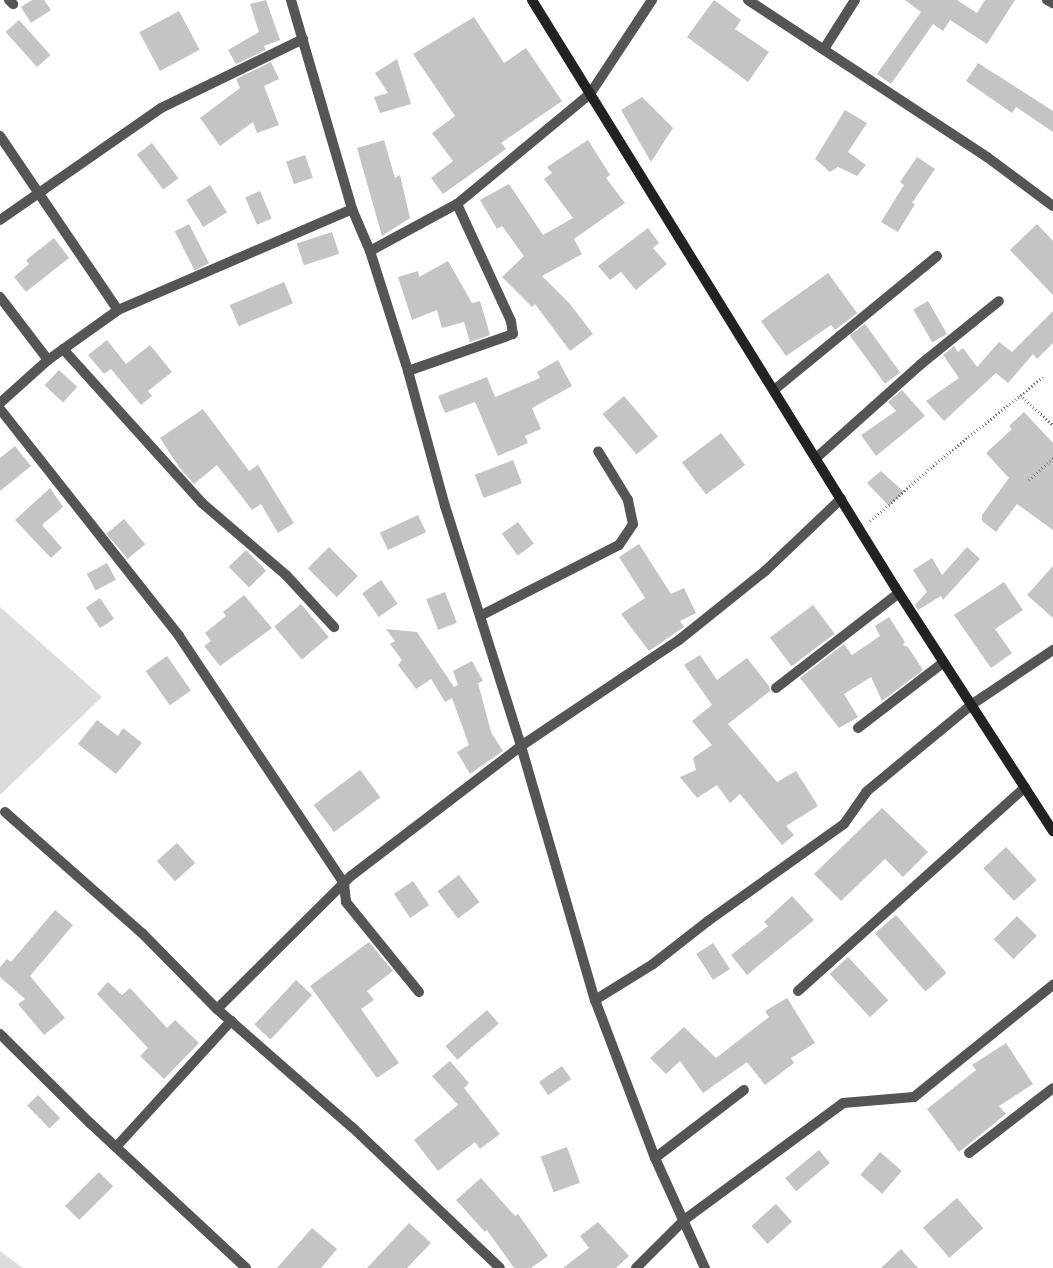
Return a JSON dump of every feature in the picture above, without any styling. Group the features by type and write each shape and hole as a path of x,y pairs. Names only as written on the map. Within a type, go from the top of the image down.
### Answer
{"street":[{"path":"291,0 352,209 370,251 408,371 595,1000 655,1158 705,1268"},
{"path":"532,0 899,593 1053,831"},
{"path":"370,251 457,204 590,94 652,0"},
{"path":"748,0 824,49 1053,206"},
{"path":"824,49 855,0"},
{"path":"1047,0 1053,4"},
{"path":"0,220 161,108 303,39"},
{"path":"0,136 118,310"},
{"path":"408,371 514,334 511,322 457,204"},
{"path":"0,403 48,360 118,310 352,209"},
{"path":"774,390 937,256"},
{"path":"0,297 48,360"},
{"path":"816,458 921,364 999,301"},
{"path":"64,349 202,503 286,575 334,627"},
{"path":"0,409 179,636 344,883 346,902 419,992"},
{"path":"480,616 619,545 633,524 629,508 598,451"},
{"path":"217,1009 344,883 521,746 679,640 765,571 841,499"},
{"path":"776,688 899,593"},
{"path":"595,1000 654,964 708,921 844,824 866,792 971,705 1053,650"},
{"path":"858,728 944,662"},
{"path":"798,991 1025,787"},
{"path":"5,812 142,933 217,1009 352,1127 500,1268"},
{"path":"636,1268 684,1220 843,1103 914,1097 1053,985"},
{"path":"116,1147 232,1022"},
{"path":"0,1034 116,1147 246,1268"},
{"path":"968,1153 1053,1088"},
{"path":"655,1158 744,1090"}],"path":[{"path":"860,529 890,507 936,463 1043,377"},
{"path":"1020,395 1053,425"},
{"path":"1029,480 1053,458"}],"shaded area":[{"path":"0,607 102,697 0,795"},
{"path":"0,1251 23,1268 0,1268"}],"building":[{"path":"32,0 44,0 51,10 31,23 21,7"},
{"path":"266,0 280,40 264,46 266,50 236,64 228,50 259,32 250,4"},
{"path":"714,0 741,20 735,29 769,52 748,82 687,37"},
{"path":"905,0 957,0 977,13 985,0 1015,0 987,44 950,20 943,31 933,24 891,84 877,74 921,12"},
{"path":"179,11 200,50 160,71 139,32"},
{"path":"474,17 504,63 526,48 562,101 501,143 506,149 443,194 431,178 453,161 432,133 455,116 413,54"},
{"path":"19,20 50,55 37,67 6,32"},
{"path":"397,59 411,104 380,113 374,97 388,93 375,73"},
{"path":"271,62 279,79 264,86 279,125 257,133 253,122 220,146 200,118 240,88 236,79"},
{"path":"978,63 1053,111 1053,132 1016,107 1012,113 966,81"},
{"path":"642,97 673,128 651,162 621,110"},
{"path":"845,110 867,123 848,152 866,165 857,176 838,167 830,172 815,159"},
{"path":"384,140 395,178 400,175 410,218 382,236 357,148"},
{"path":"588,140 610,175 606,178 625,203 574,239 582,254 542,276 570,304 593,334 570,351 535,304 532,307 502,277 524,256 502,226 497,229 480,200 509,184 543,235 573,218 544,179 552,173 547,167"},
{"path":"152,143 178,178 163,190 137,154"},
{"path":"305,155 313,178 294,184 286,162"},
{"path":"917,157 935,169 912,203 915,204 898,232 881,222 904,185 900,182"},
{"path":"210,185 227,212 203,227 186,200"},
{"path":"260,191 272,219 257,225 245,197"},
{"path":"189,224 209,263 195,270 175,231"},
{"path":"1037,224 1053,241 1053,295 1010,250"},
{"path":"648,228 659,243 653,248 667,264 636,290 621,272 610,280 598,266"},
{"path":"332,232 339,254 304,265 297,243"},
{"path":"54,238 69,258 26,292 14,277 29,264 26,260"},
{"path":"448,261 472,303 480,301 490,335 470,342 464,322 442,328 437,310 412,320 398,277 418,271 419,277"},
{"path":"828,273 857,313 835,330 831,325 786,356 761,321"},
{"path":"284,282 293,303 239,326 230,305"},
{"path":"928,301 947,334 932,342 913,310"},
{"path":"1053,311 1053,343 1037,359 1033,354 1008,383 996,373 944,421 926,401 959,378 943,355 954,346 958,352 963,348 977,367 999,342 1012,352"},
{"path":"865,324 900,373 885,384 850,335"},
{"path":"107,340 126,364 150,345 172,372 148,391 152,396 141,405 111,369 104,374 88,355"},
{"path":"558,360 572,386 532,408 541,429 525,436 528,443 498,456 475,402 445,413 438,396 487,377 495,397 540,378 537,372"},
{"path":"59,370 77,387 63,402 45,385"},
{"path":"902,390 925,416 876,456 861,435 896,411 888,402"},
{"path":"624,396 658,437 637,455 603,414"},
{"path":"203,409 249,471 258,465 294,523 278,533 261,504 252,510 217,465 194,484 179,467 160,438"},
{"path":"1024,412 1053,443 1053,530 1017,504 996,532 982,521 982,515 1009,478 986,453 1012,429 1009,426"},
{"path":"721,433 745,465 706,494 682,462"},
{"path":"15,446 31,466 0,491 0,458"},
{"path":"513,460 522,483 484,498 475,475"},
{"path":"881,471 904,492 889,506 867,483"},
{"path":"50,488 63,507 42,525 62,548 51,558 15,520"},
{"path":"418,515 426,532 388,550 380,533"},
{"path":"124,519 145,544 128,559 106,534"},
{"path":"518,522 534,544 518,556 502,534"},
{"path":"639,544 671,594 684,588 696,613 680,621 684,627 649,651 621,614 645,598 619,557"},
{"path":"329,547 358,576 337,597 308,568"},
{"path":"967,547 980,559 943,600 941,596 918,610 915,605 927,592 913,570 932,558 942,575"},
{"path":"246,550 266,571 249,588 229,567"},
{"path":"107,563 116,580 96,591 87,574"},
{"path":"1053,566 1053,618 1027,595"},
{"path":"381,580 398,604 379,617 362,593"},
{"path":"1004,582 1023,610 995,629 1012,653 991,668 954,615"},
{"path":"445,592 457,623 438,630 426,599"},
{"path":"244,595 272,628 220,666 204,646 211,641 205,633 226,616 223,612"},
{"path":"100,598 114,619 100,628 86,608"},
{"path":"301,604 329,637 302,659 274,626"},
{"path":"813,605 835,634 792,666 770,637"},
{"path":"889,617 905,642 903,645 908,647 923,670 882,701 871,677 844,694 858,717 839,728 800,678 844,644 852,655 880,636 875,626"},
{"path":"386,629 417,632 454,687 458,685 453,671 472,661 483,681 478,683 491,732 503,751 470,774 457,752 469,745 452,698 445,702 431,679 416,689 398,665 402,660 390,644 395,641"},
{"path":"700,655 717,680 747,658 769,686 770,691 728,724 777,782 796,771 818,806 786,826 794,835 782,845 740,794 730,803 717,785 697,798 680,777 696,770 693,758 712,745 692,721 712,705 684,665"},
{"path":"167,656 191,690 170,705 146,671"},
{"path":"97,720 118,736 123,728 142,743 116,774 78,744"},
{"path":"360,770 380,797 334,832 314,805"},
{"path":"882,808 928,852 903,877 885,859 841,901 814,874"},
{"path":"177,843 195,863 175,881 157,861"},
{"path":"1006,847 1037,880 1014,901 983,868"},
{"path":"459,875 479,902 458,918 437,891"},
{"path":"413,881 429,905 410,918 394,894"},
{"path":"792,896 814,920 747,975 731,955 768,926 764,922"},
{"path":"55,910 73,925 30,976 65,1018 44,1035 18,1004 25,999 0,977 0,967 7,959 11,962"},
{"path":"896,915 947,973 925,991 875,933"},
{"path":"1017,916 1037,936 1013,959 994,939"},
{"path":"369,942 393,971 367,991 374,1000 361,1009 399,1063 377,1078 310,986"},
{"path":"713,943 730,969 713,980 696,954"},
{"path":"848,957 888,1000 870,1017 830,974"},
{"path":"296,980 312,995 270,1040 254,1025"},
{"path":"108,982 122,995 130,988 167,1028 175,1020 199,1043 164,1079 140,1056 148,1048 97,994"},
{"path":"787,998 815,1043 791,1058 794,1063 765,1085 747,1062 703,1093 680,1061 666,1074 650,1058 684,1027 716,1058 769,1017 765,1011"},
{"path":"487,1010 499,1024 457,1060 445,1046"},
{"path":"1006,1043 1033,1084 999,1106 1006,1114 959,1152 927,1109 976,1070 972,1065"},
{"path":"450,1061 469,1083 464,1088 500,1134 480,1149 475,1142 438,1171 414,1140 458,1105 432,1076"},
{"path":"562,1066 571,1079 548,1095 539,1082"},
{"path":"38,1095 60,1118 49,1128 27,1105"},
{"path":"567,1147 580,1183 554,1192 541,1157"},
{"path":"819,1150 830,1163 796,1191 785,1178"},
{"path":"880,1152 902,1171 882,1194 860,1175"},
{"path":"99,1172 113,1186 79,1220 65,1206"},
{"path":"481,1178 515,1216 518,1214 548,1256 531,1268 514,1268 487,1230 485,1232 456,1200"},
{"path":"957,1198 983,1228 949,1258 923,1228"},
{"path":"776,1204 792,1222 768,1244 751,1226"},
{"path":"598,1222 629,1256 616,1268 563,1268 589,1248 580,1236"},
{"path":"409,1223 431,1243 407,1268 367,1268"},
{"path":"312,1228 337,1249 321,1268 277,1268"},
{"path":"901,1249 918,1268 881,1268"}]}
